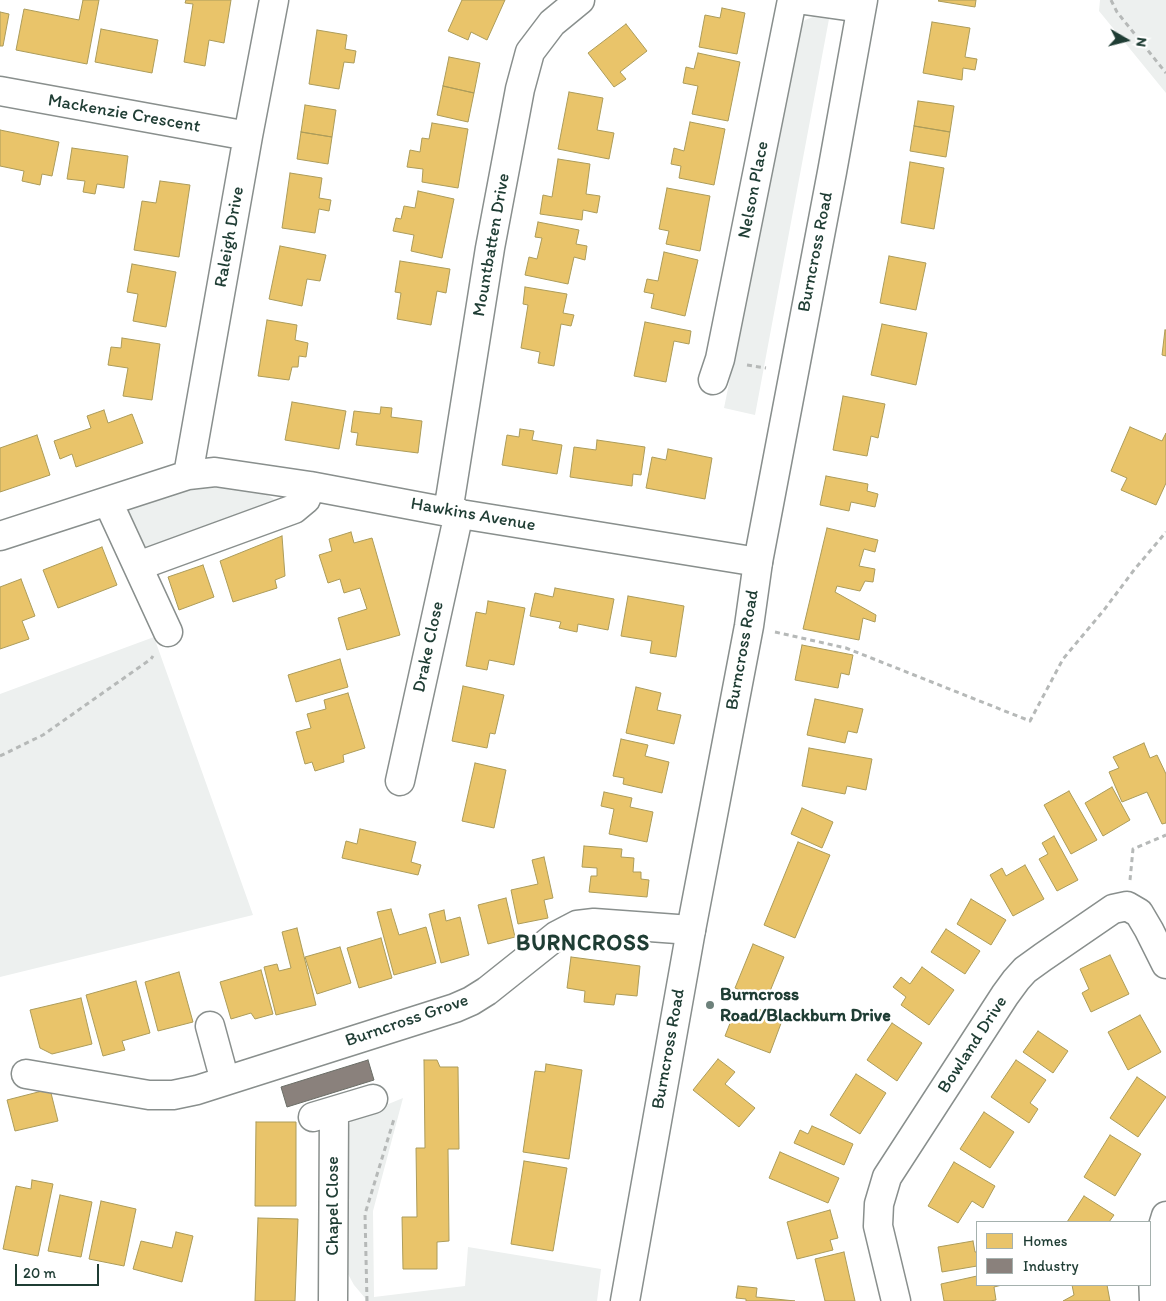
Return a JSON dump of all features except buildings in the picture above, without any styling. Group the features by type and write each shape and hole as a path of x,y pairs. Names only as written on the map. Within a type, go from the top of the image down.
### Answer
{"street":[{"name":"Raleigh Drive","path":"188,475 274,0"},
{"name":"Mountbatten Drive","path":"453,512 490,248 520,89 530,52 552,23 580,0"},
{"name":"Nelson Place","path":"716,369 792,0"},
{"path":"804,0 862,4"},
{"name":"Burncross Road","path":"624,1301 691,930 750,626 758,562 862,4"},
{"name":"Mackenzie Crescent","path":"0,92 248,136"},
{"name":"Hawkins Avenue","path":"188,475 215,472 310,486 453,512 758,562"},
{"path":"0,536 188,475"},
{"path":"138,566 294,509 306,499 310,486"},
{"path":"108,502 168,632"},
{"name":"Drake Close","path":"400,781 453,512"},
{"path":"1127,906 1140,913 1166,964"},
{"name":"Bowland Drive","path":"896,1301 878,1226 879,1204 887,1177 1016,980 1037,961 1113,909 1127,906"},
{"name":"Burncross Grove","path":"26,1074 149,1095 173,1095 197,1090 472,1001 556,936 577,925 594,923 691,930"},
{"path":"210,1026 224,1081"},
{"name":"Chapel Close","path":"333,1301 323,1114 373,1099"},
{"path":"1154,1301 1153,1274 1159,1239 1166,1216"}],"path":[{"path":"1111,0 1117,12 1166,73"},
{"path":"716,369 793,374"},
{"path":"750,626 846,648 1030,721 1063,658 1166,532"},
{"path":"0,756 42,735 151,660 168,632"},
{"path":"1127,906 1134,849 1166,835"},
{"path":"367,1301 366,1214 397,1107 384,1112 373,1099"}],"shaded area":[{"path":"1100,0 1166,0 1166,93 1099,11"},
{"path":"813,17 829,19 755,415 724,408 801,27 805,20"},
{"path":"213,486 266,494 280,503 145,554 124,507 185,487"},
{"path":"154,637 253,915 0,977 0,694"},
{"path":"403,1098 373,1211 374,1297 465,1286 468,1247 601,1269 597,1301 365,1301 365,1298 348,1274 346,1132 352,1119"}],"place":[{"name":"Burncross Road/Blackburn Drive","path":"710,1005"}],"district":[{"name":"BURNCROSS","path":"583,944"}]}
